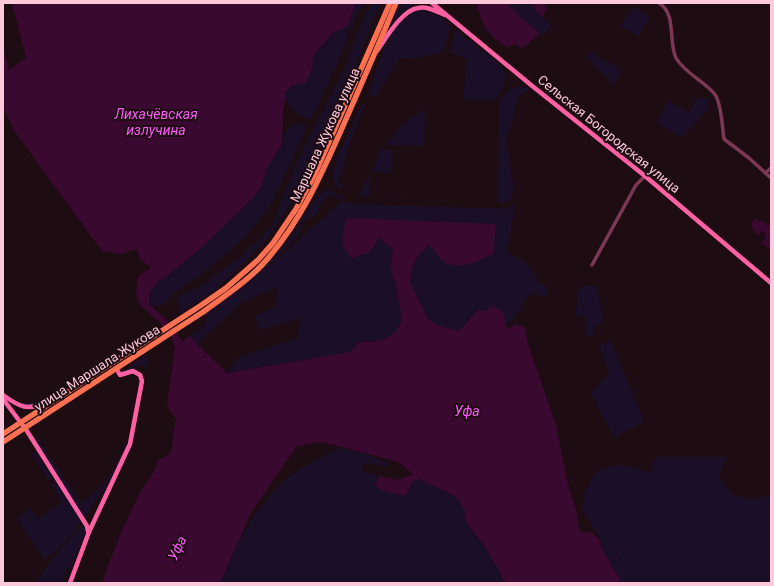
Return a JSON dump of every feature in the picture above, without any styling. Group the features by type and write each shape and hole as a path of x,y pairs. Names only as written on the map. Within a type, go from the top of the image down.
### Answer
{"main road":[{"name":"Маршала Жукова улица","path":"201,309 258,260 273,243 296,209 315,174 390,3"},
{"name":"Маршала Жукова улица","path":"201,309 233,290 261,266 296,222 320,178 396,3"},
{"name":"Сельская Богородская улица","path":"432,3 531,85 645,176 771,283"},
{"path":"374,55 394,26 410,10 426,8 448,16"},
{"name":"улица Маршала Жукова","path":"3,434 52,402 142,348 201,309"},
{"name":"улица Маршала Жукова","path":"3,442 116,368 142,348"},
{"path":"70,583 88,532 130,444 142,381 140,375 133,371 120,375 116,368"},
{"path":"3,395 24,408 33,408 52,402"},
{"path":"3,399 87,526 88,532"}],"street":[{"path":"659,3 666,10 670,21 676,57 681,65 716,96 724,139 771,178"},
{"path":"765,173 771,168"},
{"path":"592,265 636,184 645,176"}],"shaded area":[{"path":"355,3 364,3 348,34 342,54 315,111 310,119 306,118 295,112 284,98 287,91 292,87 298,84 306,83 311,71 314,56 334,32 342,27"},
{"path":"372,3 383,3 377,12 311,172 268,238 229,278 200,301 181,312 177,297 202,285 238,259 272,226 297,161 345,68 356,34"},
{"path":"402,3 414,3 413,6 404,11 388,31 397,10"},
{"path":"508,3 533,3 551,26 543,36 540,36 537,29 530,25 512,9"},
{"path":"634,7 649,16 639,36 620,26"},
{"path":"417,9 444,19 450,26 443,52 418,58 399,59 376,97 369,95 380,58 391,34 406,15"},
{"path":"455,30 489,55 504,70 505,78 503,87 494,101 463,99 467,59 450,52"},
{"path":"592,51 602,61 607,61 619,68 621,75 613,85 587,57"},
{"path":"524,86 529,89 518,98 510,130 507,135 514,190 509,202 498,203 499,102 512,88"},
{"path":"696,99 709,99 708,109 682,137 657,123 668,101 689,112"},
{"path":"362,103 365,104 350,143 339,183 343,187 342,190 337,187 332,177 337,158"},
{"path":"422,110 425,111 424,146 386,145 402,125"},
{"path":"298,122 307,127 274,199 256,225 218,261 175,292 165,304 156,306 150,305 149,293 158,281 171,273 199,250 253,198 261,186 267,168 282,145 286,130"},
{"path":"381,149 393,150 391,173 371,172"},
{"path":"369,176 369,197 411,197 411,194 412,197 411,198 361,197 360,193"},
{"path":"329,190 344,198 343,201 346,204 349,200 355,204 506,209 515,204 507,252 527,263 539,282 548,288 548,293 544,297 535,293 528,297 514,319 504,326 504,312 478,311 459,331 437,325 428,319 410,282 412,267 421,252 430,246 484,259 347,218 370,252 379,238 393,249 390,267 396,285 402,319 395,332 386,339 361,341 350,352 227,373 239,357 298,338 301,318 260,330 254,316 275,307 278,287 242,302 197,344 189,336 205,325 206,314 265,268 289,240 318,195","holes":["334,196 342,201 274,263 297,237 306,220 316,214 326,197"]},
{"path":"585,285 597,286 603,321 594,328 593,336 585,335 587,316 575,317 579,289"},
{"path":"611,341 644,422 614,437 591,393 609,374 600,345"},
{"path":"146,355 149,360 147,370 145,366 139,365 127,372 130,366"},
{"path":"75,377 76,379 43,403 24,406 16,402 24,403 40,400 47,397"},
{"path":"130,428 122,458 104,490 84,517 34,440 37,437 81,503 99,488 113,470 118,461"},
{"path":"339,448 366,454 389,464 388,467 363,463 362,471 380,476 375,485 419,479 455,496 465,510 466,523 484,545 506,583 220,583 239,542 253,517 271,494 295,473"},
{"path":"36,451 53,478 49,481 31,453"},
{"path":"656,457 728,457 718,476 733,495 754,500 771,495 771,583 622,583 602,549 601,540 582,510 584,495 590,481 598,471 619,465 634,467 649,473"},
{"path":"56,482 82,520 56,552 44,559 17,518 31,508 38,519 62,502 51,485"},
{"path":"83,523 86,531 71,568 67,569 62,583 36,583 46,567"}],"water":[{"path":"12,3 355,3 348,26 334,32 314,56 311,71 306,83 291,86 286,92 283,113 282,145 267,168 261,187 253,198 199,250 171,273 158,281 149,293 150,305 165,318 183,342 189,336 227,373 350,352 361,341 386,339 391,336 399,326 402,319 396,285 390,267 393,249 379,238 370,252 352,258 344,248 342,239 347,218 496,224 493,253 466,265 454,265 443,261 430,246 421,252 412,267 410,282 428,319 437,325 459,331 478,310 485,311 493,306 504,312 506,328 510,328 516,324 525,327 529,347 556,425 568,485 577,513 579,531 592,533 599,539 602,549 622,583 506,583 484,545 466,522 465,510 455,496 419,479 413,481 405,496 382,490 375,485 380,476 397,480 413,474 398,462 319,442 296,447 251,513 220,583 102,583 128,517 141,491 155,469 158,460 169,455 171,451 176,418 169,410 167,404 175,347 172,338 158,321 140,305 136,293 138,277 151,267 140,260 137,249 120,254 102,251 15,132 3,107 3,48 9,70 26,58"},
{"path":"477,3 508,3 521,18 537,30 539,35 522,48 515,44 506,47 495,39 486,28 480,16"},
{"path":"533,3 544,3 546,8 543,17 537,12"},
{"path":"755,218 771,226 771,250 761,243 763,240 767,241 764,237 766,234 761,230 759,236 752,229 752,222"}],"waterway":[{"path":"609,561 625,550"}],"water label":[{"name":"Лихачёвская излучина","path":"156,122"},
{"name":"Уфа","path":"467,411"},
{"name":"Уфа","path":"177,548"}]}
